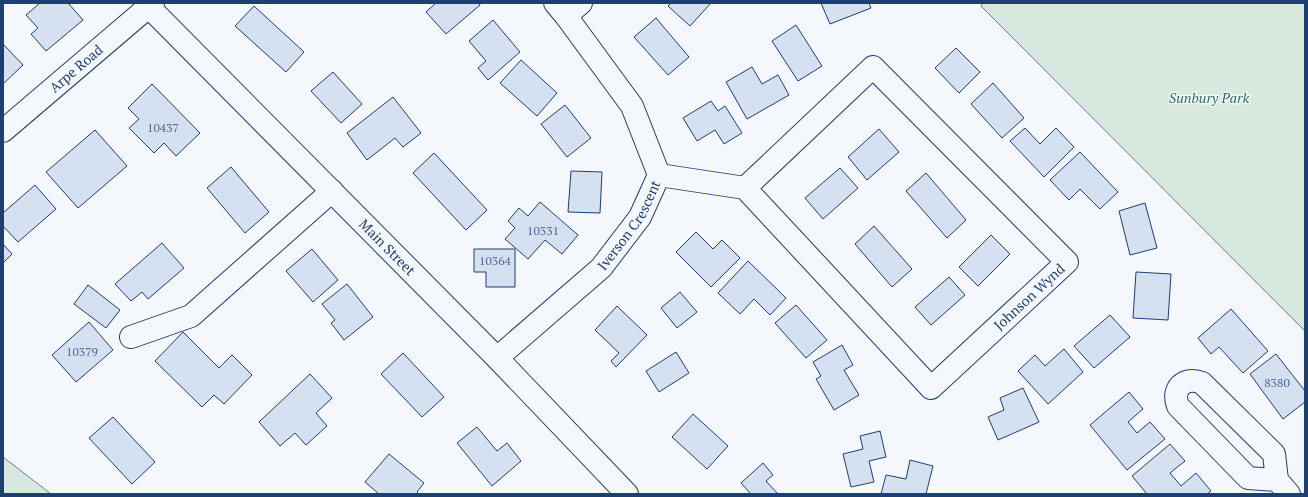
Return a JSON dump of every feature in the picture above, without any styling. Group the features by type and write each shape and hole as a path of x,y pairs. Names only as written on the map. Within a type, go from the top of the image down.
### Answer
{"street":[{"name":"Arpe Road","path":"3,131 149,4"},
{"name":"Main Street","path":"149,4 497,358 628,494"},
{"name":"Iverson Crescent","path":"497,358 601,268 640,217 659,175 632,106 568,7"},
{"name":"Johnson Wynd","path":"873,67 1067,262 931,388 745,188 873,67"},
{"path":"659,175 745,188"},
{"path":"131,337 191,316 332,191"},
{"path":"1190,380 1202,383 1274,454 1283,487 1248,478 1178,406 1175,399 1176,393 1181,385 1190,380"}],"green space":[{"name":"Sunbury Park","path":"983,3 1305,3 1305,331 981,6"},
{"path":"3,457 51,494 3,494"}],"building":[{"path":"40,3 68,3 83,20 46,51 31,34 38,28 26,15"},
{"path":"436,3 479,3 480,5 446,34 426,12"},
{"path":"671,3 711,3 690,26 668,6"},
{"path":"821,3 869,3 871,8 830,24"},
{"path":"254,6 304,52 286,72 235,26"},
{"path":"656,18 689,57 668,75 634,37"},
{"path":"493,20 520,52 488,80 478,68 486,61 469,41"},
{"path":"796,25 822,66 798,81 772,41"},
{"path":"3,44 23,65 3,84"},
{"path":"956,48 980,72 959,93 935,68"},
{"path":"521,60 557,93 537,116 500,83"},
{"path":"752,67 762,84 778,75 789,95 747,119 726,82"},
{"path":"333,72 362,104 341,123 311,91"},
{"path":"993,83 1024,118 1002,138 971,104"},
{"path":"152,84 200,133 176,156 164,143 154,153 129,128 139,119 128,108"},
{"path":"393,97 421,133 403,147 395,138 367,160 347,133"},
{"path":"711,101 718,111 725,106 742,133 724,144 715,130 697,141 683,118"},
{"path":"565,105 591,138 567,157 541,124"},
{"path":"1025,128 1040,144 1056,128 1074,147 1044,177 1010,141"},
{"path":"879,129 899,152 867,180 848,157"},
{"path":"95,130 127,166 78,208 46,172"},
{"path":"1080,152 1118,192 1100,209 1080,189 1069,200 1050,180"},
{"path":"434,153 487,210 466,230 413,173"},
{"path":"231,167 269,212 245,233 207,188"},
{"path":"840,168 858,188 823,219 805,198"},
{"path":"571,171 602,172 600,213 568,212"},
{"path":"926,173 966,220 947,238 906,191"},
{"path":"35,185 56,209 18,242 3,226 3,213"},
{"path":"540,202 578,235 562,254 545,240 528,259 505,239 515,228 508,221 519,208 528,216"},
{"path":"1145,203 1157,248 1130,255 1119,211"},
{"path":"874,226 912,269 892,287 855,244"},
{"path":"696,232 713,249 722,240 740,258 711,287 676,252"},
{"path":"991,235 1010,254 978,286 959,267"},
{"path":"162,243 184,268 148,299 142,292 131,301 115,284"},
{"path":"3,244 12,254 3,263"},
{"path":"312,249 338,280 313,302 286,271"},
{"path":"474,249 515,249 515,287 486,287 486,272 474,272"},
{"path":"748,261 786,298 770,315 754,299 740,314 718,293"},
{"path":"1136,272 1171,274 1168,320 1133,318"},
{"path":"949,277 965,295 931,325 915,307"},
{"path":"347,284 373,317 344,340 331,323 335,320 322,304"},
{"path":"88,285 120,310 106,328 74,304"},
{"path":"680,292 697,312 677,328 661,308"},
{"path":"796,305 827,340 806,358 775,323"},
{"path":"617,306 647,335 616,367 611,361 619,353 595,330"},
{"path":"1231,309 1268,351 1243,373 1219,347 1211,354 1198,338"},
{"path":"1110,315 1130,337 1094,368 1074,346"},
{"path":"89,322 113,350 76,382 52,355"},
{"path":"183,332 219,368 232,355 252,375 224,404 214,395 202,407 155,361"},
{"path":"842,345 853,365 844,370 859,395 834,410 816,379 821,376 813,362"},
{"path":"1064,349 1083,372 1048,404 1018,371 1035,355 1045,366"},
{"path":"676,352 689,373 659,392 646,371"},
{"path":"403,353 444,397 422,417 381,374"},
{"path":"1276,354 1305,391 1305,402 1283,419 1250,374"},
{"path":"310,374 332,398 316,413 327,426 306,445 295,433 280,446 259,422"},
{"path":"1023,388 1039,422 998,440 988,417 1004,410 1000,398"},
{"path":"1129,392 1143,409 1128,422 1137,433 1150,422 1165,439 1127,470 1090,425"},
{"path":"693,414 728,446 707,469 672,437"},
{"path":"113,417 155,462 132,484 89,438"},
{"path":"477,427 497,451 507,443 521,461 492,486 457,443"},
{"path":"880,431 886,457 869,461 874,482 851,487 843,454 863,449 860,436"},
{"path":"1170,444 1185,461 1170,473 1181,486 1196,473 1211,491 1207,494 1147,494 1132,476"},
{"path":"389,454 424,483 417,492 419,494 379,494 365,482"},
{"path":"910,460 933,466 926,494 881,494 886,475 906,479"},
{"path":"763,463 773,475 766,481 778,494 751,494 741,483"}]}
